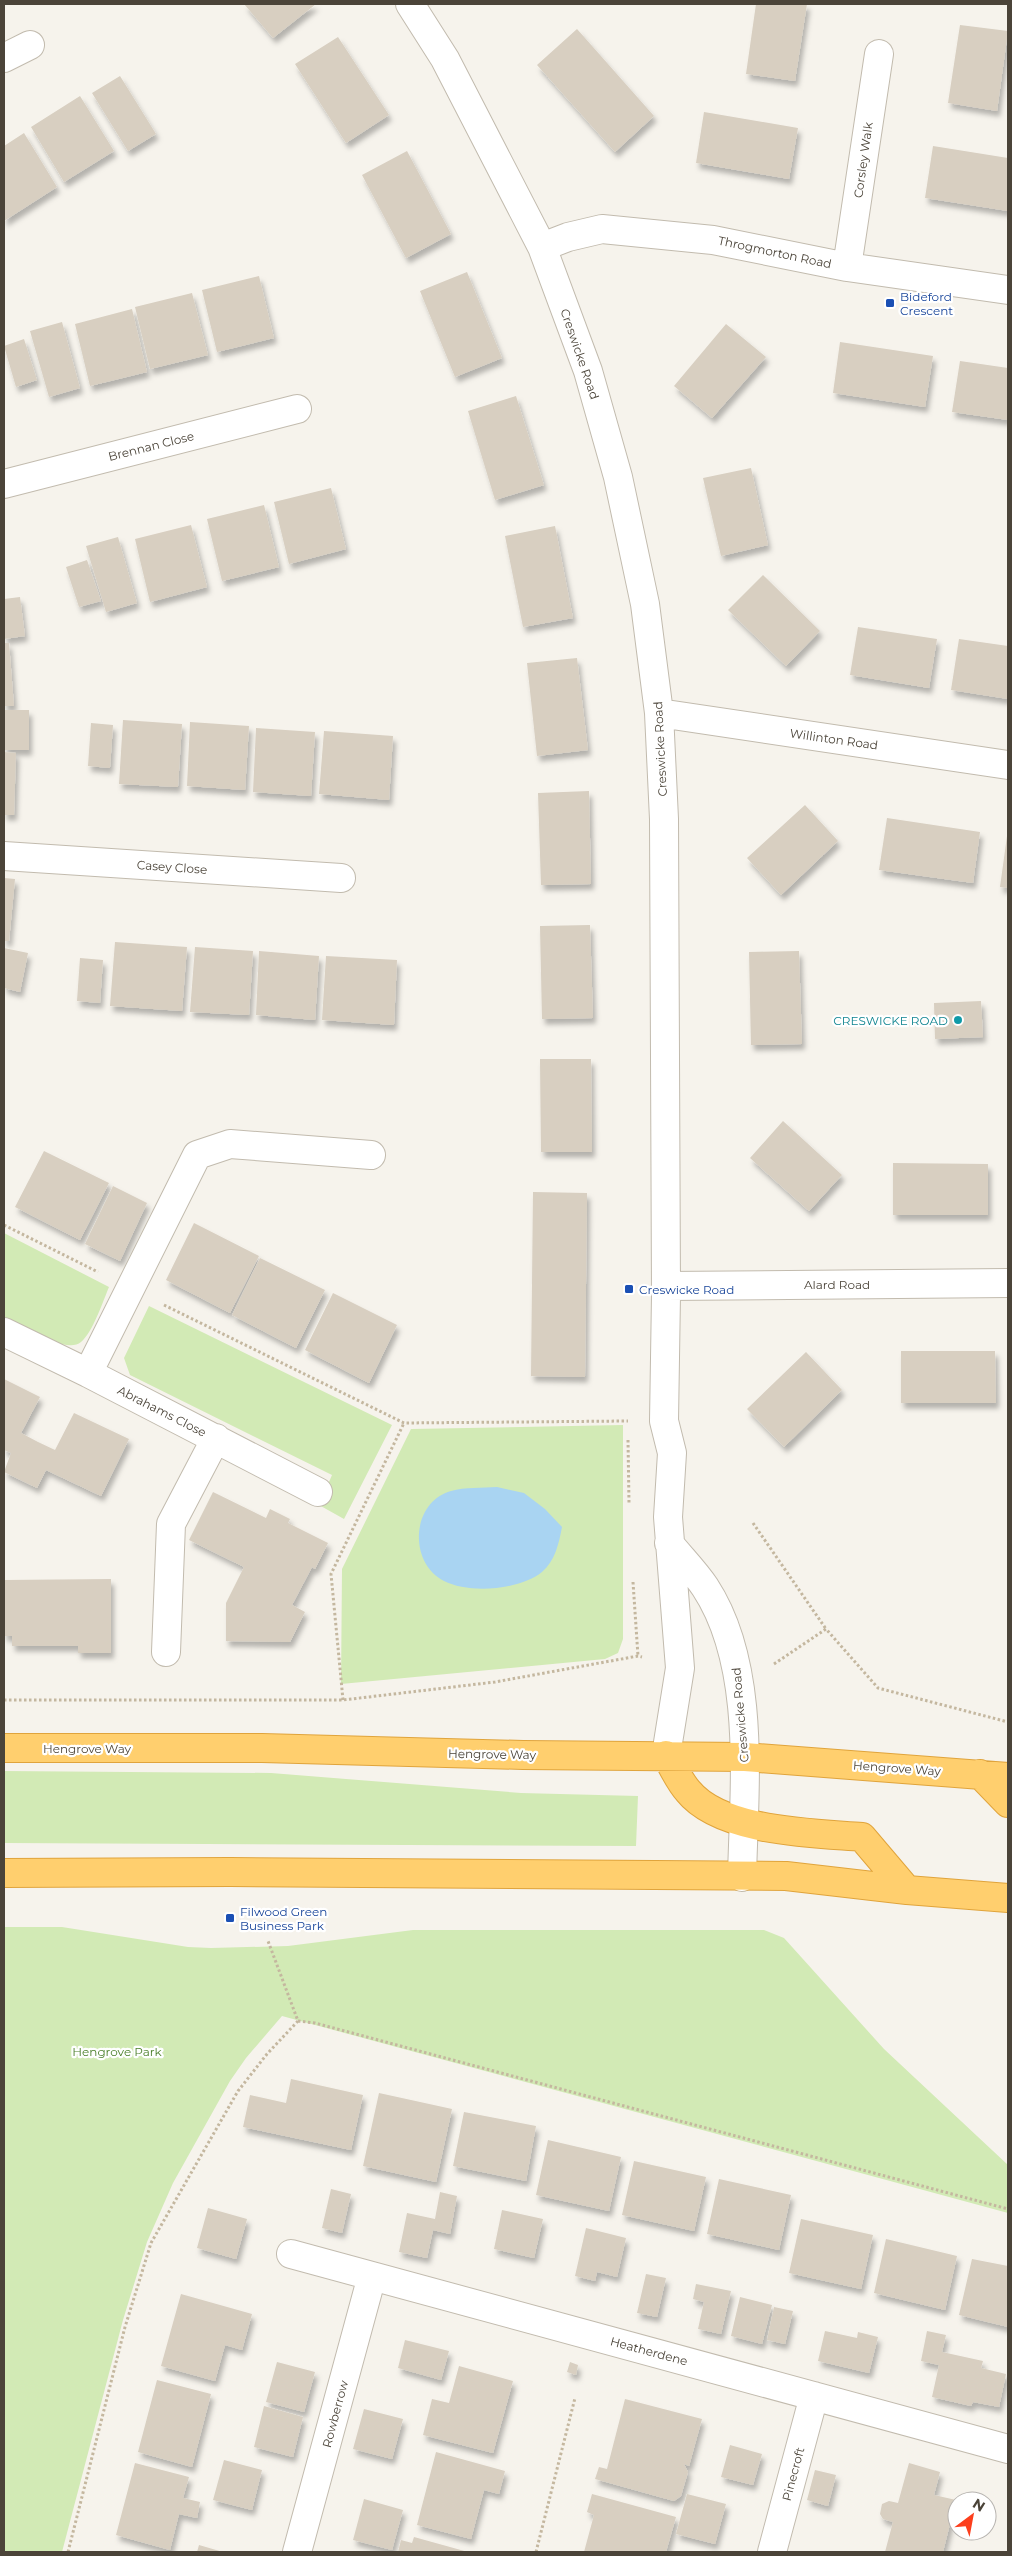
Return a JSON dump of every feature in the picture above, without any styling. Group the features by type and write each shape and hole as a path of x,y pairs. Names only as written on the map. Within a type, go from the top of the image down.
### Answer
{"highway":[{"name":"Hengrove Way","path":"4,1748 262,1748 523,1755 745,1757 980,1774 1008,1778"},
{"path":"666,1755 688,1792 713,1812 786,1832 862,1837 907,1890"},
{"path":"980,1774 1008,1803"},
{"path":"4,1873 230,1872 786,1876 907,1890 1008,1898"}],"street":[{"name":"Creswicke Road","path":"410,4 444,59 542,247 588,371 618,477 645,604 659,713 664,819 666,951 664,1421 672,1453 668,1517 680,1668 666,1755"},
{"path":"4,58 30,45"},
{"name":"Corsley Walk","path":"847,267 879,54"},
{"name":"Throgmorton Road","path":"542,247 568,237 602,229 713,240 847,267 1008,290"},
{"name":"Brennan Close","path":"4,484 297,408"},
{"name":"Willinton Road","path":"659,713 1008,765"},
{"name":"Casey Close","path":"4,856 341,878"},
{"path":"88,1373 197,1155 230,1144 371,1155"},
{"name":"Alard Road","path":"666,1286 1008,1283"},
{"name":"Abrahams Close","path":"4,1332 216,1438 318,1492"},
{"path":"166,1652 171,1524 216,1438"},
{"name":"Creswicke Road","path":"669,1543 706,1588 732,1645 739,1678 745,1757 742,1877"},
{"name":"Heatherdene","path":"290,2254 1008,2449"},
{"name":"Rowberrow","path":"297,2552 372,2276"},
{"name":"Pinecroft","path":"772,2552 814,2396"}],"path":[{"path":"4,1225 404,1423 664,1421"},
{"path":"343,1700 331,1574 404,1423"},
{"path":"753,1523 826,1629 878,1688 1008,1722"},
{"path":"778,1662 826,1629"},
{"path":"4,1700 343,1700 495,1682 638,1656 644,1658"},
{"path":"268,1940 298,2021"},
{"path":"68,2552 124,2327 151,2243 238,2091 267,2054 298,2021 304,2020 645,2110 1008,2209"},
{"path":"536,2552 575,2398"}],"green space":[{"path":"4,1233 109,1287 94,1324 81,1342 74,1345 65,1345 54,1342 4,1317"},
{"path":"149,1306 392,1425 344,1519 319,1505 332,1475 130,1375 124,1358"},
{"path":"623,1425 623,1639 618,1653 605,1659 341,1684 342,1569 411,1429"},
{"path":"4,1771 271,1773 521,1793 638,1796 636,1846 4,1843"},
{"name":"Hengrove Park","path":"4,1927 62,1927 188,1947 211,1948 288,1946 413,1930 764,1930 784,1938 884,2049 1008,2165 1008,2213 282,2016 246,2058 230,2081 173,2183 147,2242 123,2320 62,2552 4,2552"}],"water":[{"path":"497,1487 524,1493 545,1509 562,1527 558,1545 550,1563 542,1572 532,1578 508,1586 480,1589 467,1588 444,1581 432,1572 424,1561 420,1548 419,1533 428,1507 438,1497 451,1491 468,1488"}],"building":[{"path":"244,4 316,4 273,38"},
{"path":"756,4 807,4 795,81 746,74"},
{"path":"960,25 1008,31 997,111 948,103"},
{"path":"577,29 654,116 615,152 537,65"},
{"path":"338,37 389,115 346,143 295,64"},
{"path":"120,76 156,134 128,151 92,93"},
{"path":"80,96 114,151 64,182 31,127"},
{"path":"704,112 798,128 789,179 696,163"},
{"path":"24,133 57,187 4,221 4,146"},
{"path":"933,146 1008,158 1008,211 925,198"},
{"path":"407,151 451,234 406,258 362,175"},
{"path":"467,272 502,358 455,377 420,291"},
{"path":"259,276 274,338 217,352 202,290"},
{"path":"192,293 208,355 150,369 135,307"},
{"path":"132,309 147,372 90,386 75,324"},
{"path":"62,322 80,388 49,397 30,331"},
{"path":"726,324 766,357 712,418 674,386"},
{"path":"24,339 37,380 16,387 4,346"},
{"path":"840,342 933,356 925,407 833,393"},
{"path":"960,361 1008,368 1008,420 952,412"},
{"path":"516,396 544,485 495,500 468,411"},
{"path":"751,468 768,545 721,556 703,478"},
{"path":"331,488 346,549 289,564 274,502"},
{"path":"264,505 279,567 222,581 207,519"},
{"path":"191,525 207,587 150,602 135,539"},
{"path":"555,526 573,618 523,627 505,536"},
{"path":"118,537 137,603 106,612 86,546"},
{"path":"87,560 101,601 79,607 66,567"},
{"path":"763,575 820,631 786,666 728,610"},
{"path":"20,597 25,636 4,639 4,599"},
{"path":"858,627 937,639 929,688 850,675"},
{"path":"959,639 1008,646 1008,699 951,690"},
{"path":"4,643 9,643 14,706 4,706"},
{"path":"577,658 588,750 537,756 527,663"},
{"path":"4,710 29,710 29,750 4,750"},
{"path":"123,720 182,724 178,787 119,784"},
{"path":"190,722 249,726 245,790 187,786"},
{"path":"91,723 113,725 110,768 88,766"},
{"path":"256,728 315,732 311,796 253,792"},
{"path":"324,731 393,736 389,800 319,794"},
{"path":"4,752 16,753 14,815 4,815"},
{"path":"589,791 591,884 541,885 538,793"},
{"path":"805,805 838,841 781,895 747,858"},
{"path":"887,818 980,832 973,883 879,870"},
{"path":"1008,837 1008,888 1000,887"},
{"path":"4,878 15,879 9,941 4,941"},
{"path":"590,925 593,1018 542,1019 540,926"},
{"path":"115,942 187,947 182,1011 110,1006"},
{"path":"195,947 253,951 249,1015 190,1012"},
{"path":"4,948 28,953 20,992 4,988"},
{"path":"259,951 319,956 315,1020 256,1015"},
{"path":"799,951 802,1044 751,1045 749,952"},
{"path":"326,956 397,960 394,1025 322,1020"},
{"path":"80,958 103,960 100,1003 77,1001"},
{"name":"CRESWICKE ROAD","path":"981,1001 983,1037 935,1039 934,1003"},
{"path":"540,1059 591,1059 592,1152 541,1152"},
{"path":"783,1121 842,1175 809,1211 750,1158"},
{"path":"44,1151 109,1183 80,1240 15,1207"},
{"path":"893,1163 988,1164 988,1215 893,1215"},
{"path":"113,1186 147,1203 120,1261 85,1244"},
{"path":"533,1192 587,1193 585,1377 531,1376"},
{"path":"194,1223 259,1256 230,1313 166,1280"},
{"path":"260,1258 325,1290 296,1348 232,1315"},
{"path":"333,1293 397,1325 369,1383 305,1350"},
{"path":"901,1351 995,1351 996,1403 901,1403"},
{"path":"806,1352 842,1390 784,1447 747,1409"},
{"path":"4,1379 40,1397 21,1433 38,1442 55,1450 74,1413 129,1439 101,1496 46,1470 37,1488 4,1472 11,1453 4,1450"},
{"path":"213,1492 266,1518 270,1509 290,1519 288,1523 328,1543 315,1569 312,1567 292,1605 305,1612 290,1642 226,1641 226,1603 244,1567 189,1540"},
{"path":"111,1579 111,1653 78,1653 78,1646 12,1646 12,1636 4,1636 4,1580"},
{"path":"291,2079 363,2095 351,2150 243,2127 250,2095 286,2103"},
{"path":"379,2093 452,2109 436,2182 363,2166"},
{"path":"464,2112 536,2126 526,2181 453,2166"},
{"path":"548,2140 621,2157 609,2211 536,2195"},
{"path":"634,2161 706,2177 694,2231 622,2215"},
{"path":"719,2179 791,2195 779,2250 707,2234"},
{"path":"331,2189 351,2194 342,2233 322,2228"},
{"path":"440,2192 457,2196 450,2234 433,2230 427,2258 399,2252 407,2213 435,2219"},
{"path":"208,2208 247,2219 236,2259 197,2248"},
{"path":"502,2210 543,2219 534,2258 494,2249"},
{"path":"801,2219 873,2235 861,2289 789,2273"},
{"path":"586,2228 626,2238 617,2277 597,2272 595,2281 575,2276"},
{"path":"886,2239 957,2256 945,2310 874,2293"},
{"path":"972,2259 1008,2266 1008,2327 959,2315"},
{"path":"646,2274 666,2278 657,2317 637,2313"},
{"path":"696,2284 731,2291 721,2334 698,2329 704,2302 693,2299"},
{"path":"181,2294 252,2314 242,2350 225,2345 215,2381 161,2366"},
{"path":"740,2297 772,2305 762,2344 731,2336"},
{"path":"774,2307 793,2311 785,2344 767,2340"},
{"path":"825,2331 857,2338 858,2332 878,2337 869,2373 818,2361"},
{"path":"927,2331 946,2335 942,2352 983,2361 981,2368 1006,2374 999,2407 973,2402 971,2406 932,2397 939,2365 921,2361"},
{"path":"405,2340 449,2351 441,2380 398,2368"},
{"path":"277,2362 315,2372 304,2412 266,2402"},
{"path":"570,2362 578,2365 576,2375 567,2372"},
{"path":"459,2366 513,2381 493,2453 423,2435 432,2399 449,2403"},
{"path":"157,2380 211,2394 192,2467 138,2452"},
{"path":"625,2399 702,2419 689,2466 684,2464 688,2472 681,2496 674,2501 595,2479 599,2467 607,2469"},
{"path":"264,2406 303,2417 293,2457 254,2447"},
{"path":"364,2409 403,2419 392,2459 353,2449"},
{"path":"730,2445 762,2454 753,2485 721,2477"},
{"path":"436,2452 505,2471 499,2494 484,2490 471,2539 417,2525"},
{"path":"224,2460 262,2470 252,2510 213,2500"},
{"path":"135,2463 189,2477 183,2498 200,2502 197,2518 179,2514 170,2550 116,2535"},
{"path":"909,2463 940,2472 934,2495 947,2498 947,2536 943,2552 885,2552 893,2522 883,2519 880,2514 882,2504 889,2501 898,2503"},
{"path":"815,2470 836,2475 828,2506 807,2500"},
{"path":"592,2494 676,2517 666,2552 584,2552 594,2515 587,2512"},
{"path":"687,2494 726,2504 715,2544 676,2534"},
{"path":"364,2499 403,2510 392,2550 353,2540"},
{"path":"414,2537 468,2552 398,2552 401,2540 412,2543"},
{"path":"199,2545 223,2552 197,2552"}],"place":[{"name":"Bideford Crescent","path":"890,303"},
{"name":"CRESWICKE ROAD","path":"958,1020"},
{"name":"Creswicke Road","path":"629,1289"},
{"name":"Filwood Green Business Park","path":"230,1918"}]}
